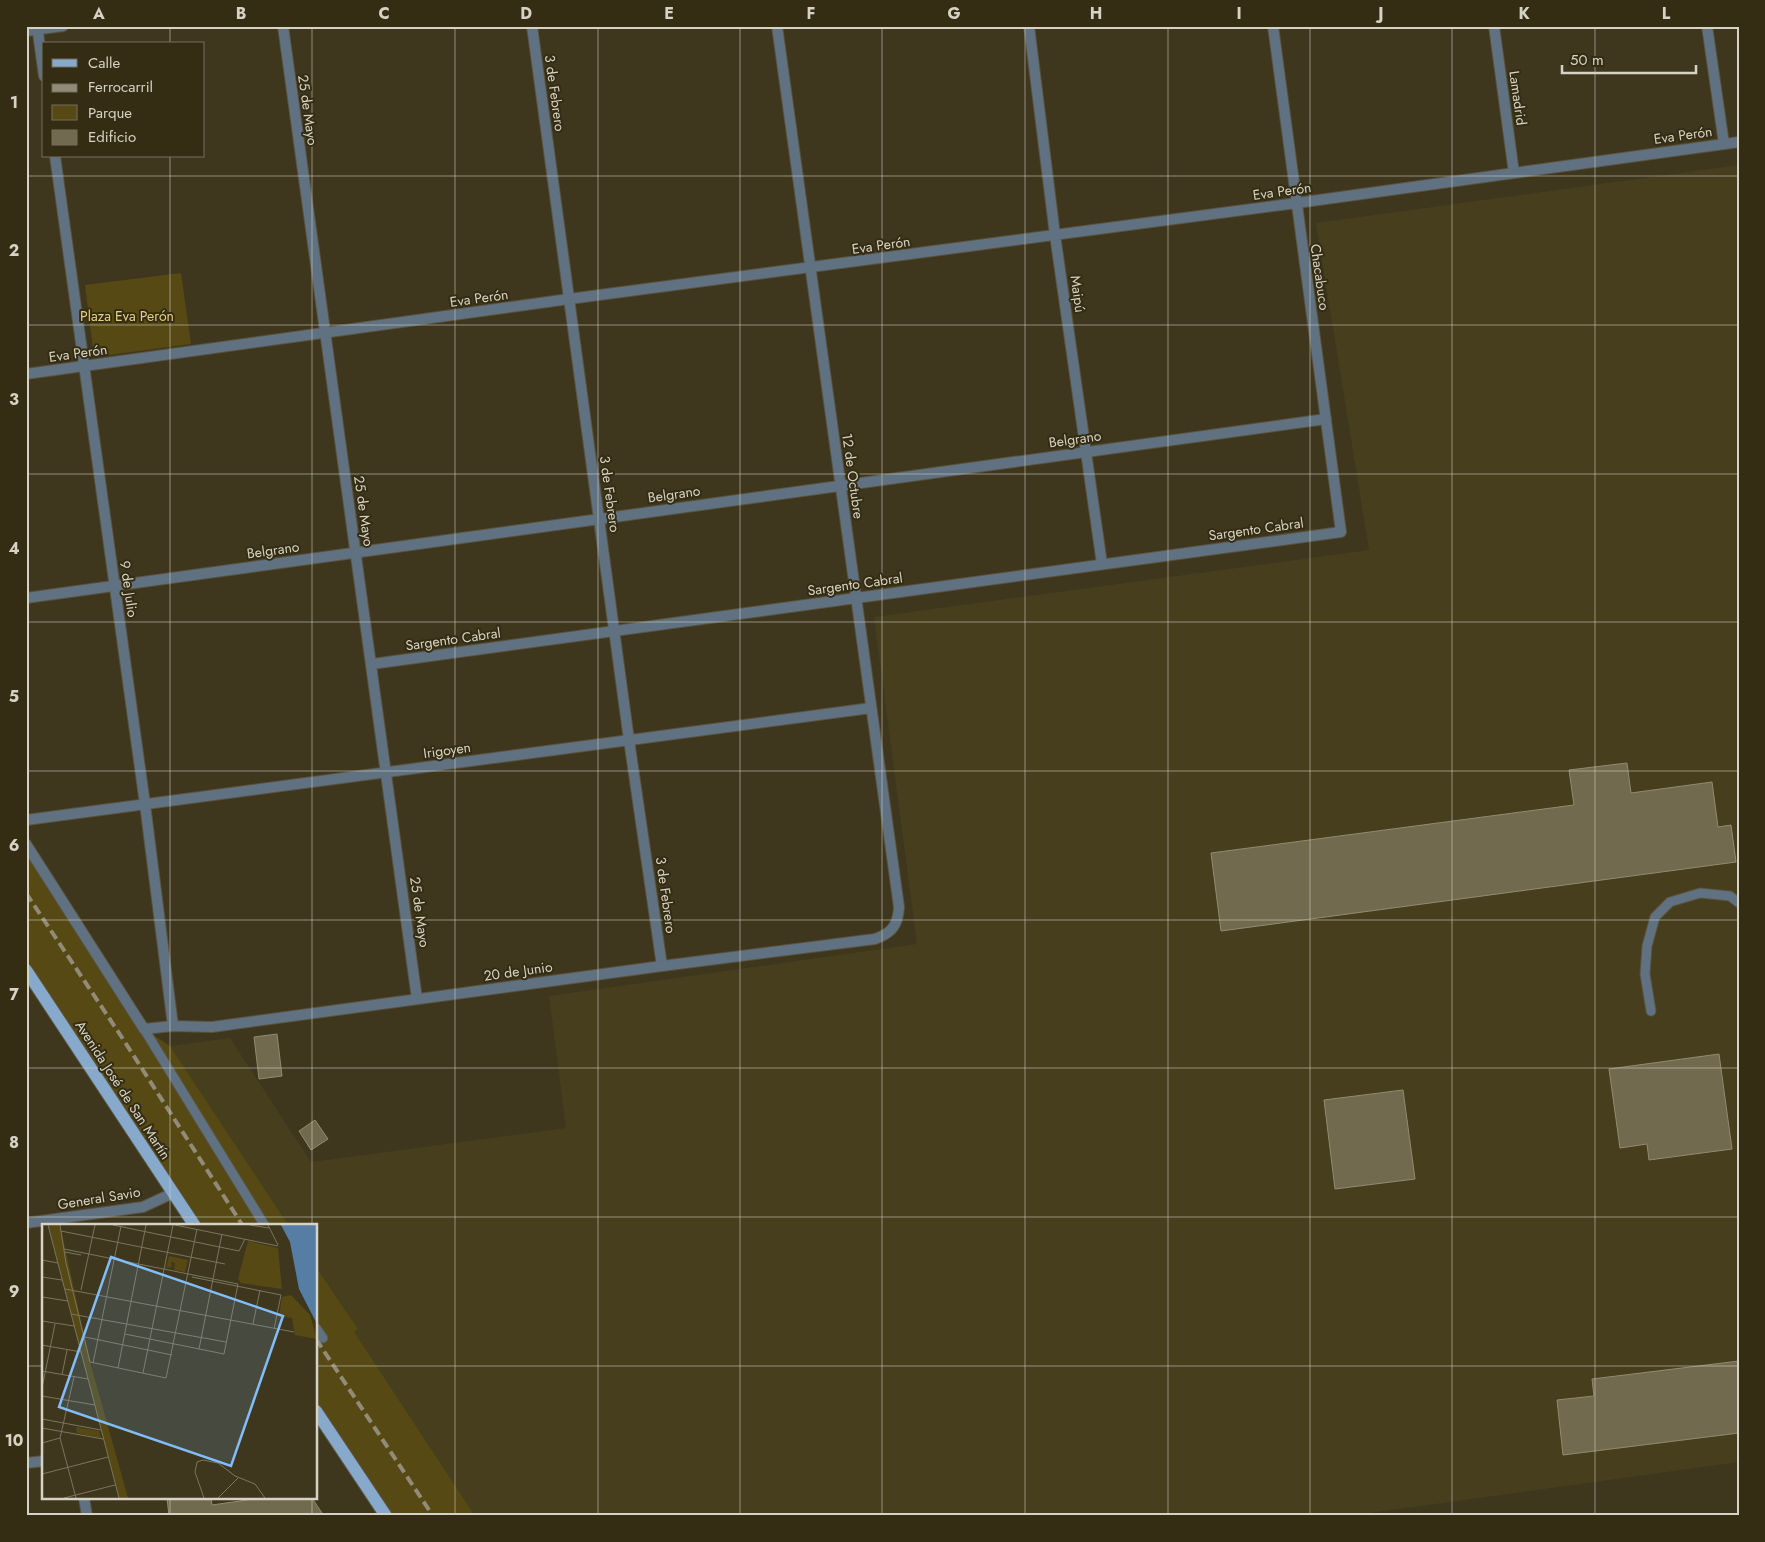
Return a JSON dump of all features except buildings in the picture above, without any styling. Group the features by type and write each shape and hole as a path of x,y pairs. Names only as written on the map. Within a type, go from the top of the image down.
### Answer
{"main road":[{"name":"Avenida José de San Martín","path":"26,970 194,1224"},
{"path":"318,1415 386,1516"}],"street":[{"path":"26,31 63,26"},
{"name":"25 de Mayo","path":"283,26 418,999"},
{"name":"3 de Febrero","path":"532,26 629,740 662,966"},
{"name":"12 de Octubre","path":"777,26 899,907 898,920 893,928"},
{"name":"Maipú","path":"1029,26 1055,235 1102,564"},
{"name":"Chacabuco","path":"1272,26 1341,532"},
{"name":"Lamadrid","path":"1494,26 1514,173"},
{"path":"1707,26 1724,144"},
{"path":"37,28 42,62"},
{"name":"Eva Perón","path":"26,374 1739,142"},
{"name":"9 de Julio","path":"55,158 145,804 173,1026"},
{"name":"Belgrano","path":"26,598 1326,419"},
{"name":"Sargento Cabral","path":"372,664 1341,532"},
{"name":"Irigoyen","path":"26,820 871,708"},
{"path":"26,844 144,1029"},
{"name":"20 de Junio","path":"144,1029 173,1026 212,1027 875,939 885,935 893,928"},
{"name":"General Savio","path":"26,1222 43,1223 143,1207 173,1193"},
{"path":"26,1463 42,1461"},
{"path":"84,1500 87,1516"}],"lane":[{"path":"1651,1011 1645,974 1647,946 1655,917 1670,902 1700,893 1730,896 1739,903"},
{"path":"144,1029 264,1224"},
{"path":"318,1331 323,1338"}],"shaded area":[{"path":"1739,165 1739,1462 1348,1516 475,1516 353,1332 358,1329 318,1270 318,1224 288,1224 170,1046 230,1038 311,1162 566,1128 549,996 917,944 874,617 1369,550 1316,223"}],"green space":[{"name":"Plaza Eva Perón","path":"181,273 191,344 94,357 85,285"},
{"path":"26,844 144,1029 170,1046 288,1224 194,1224 26,970"},
{"path":"318,1270 358,1329 354,1332 475,1516 386,1516 318,1414"}],"railway":[{"path":"26,893 121,1036 242,1224"},
{"path":"318,1342 433,1516"}]}
